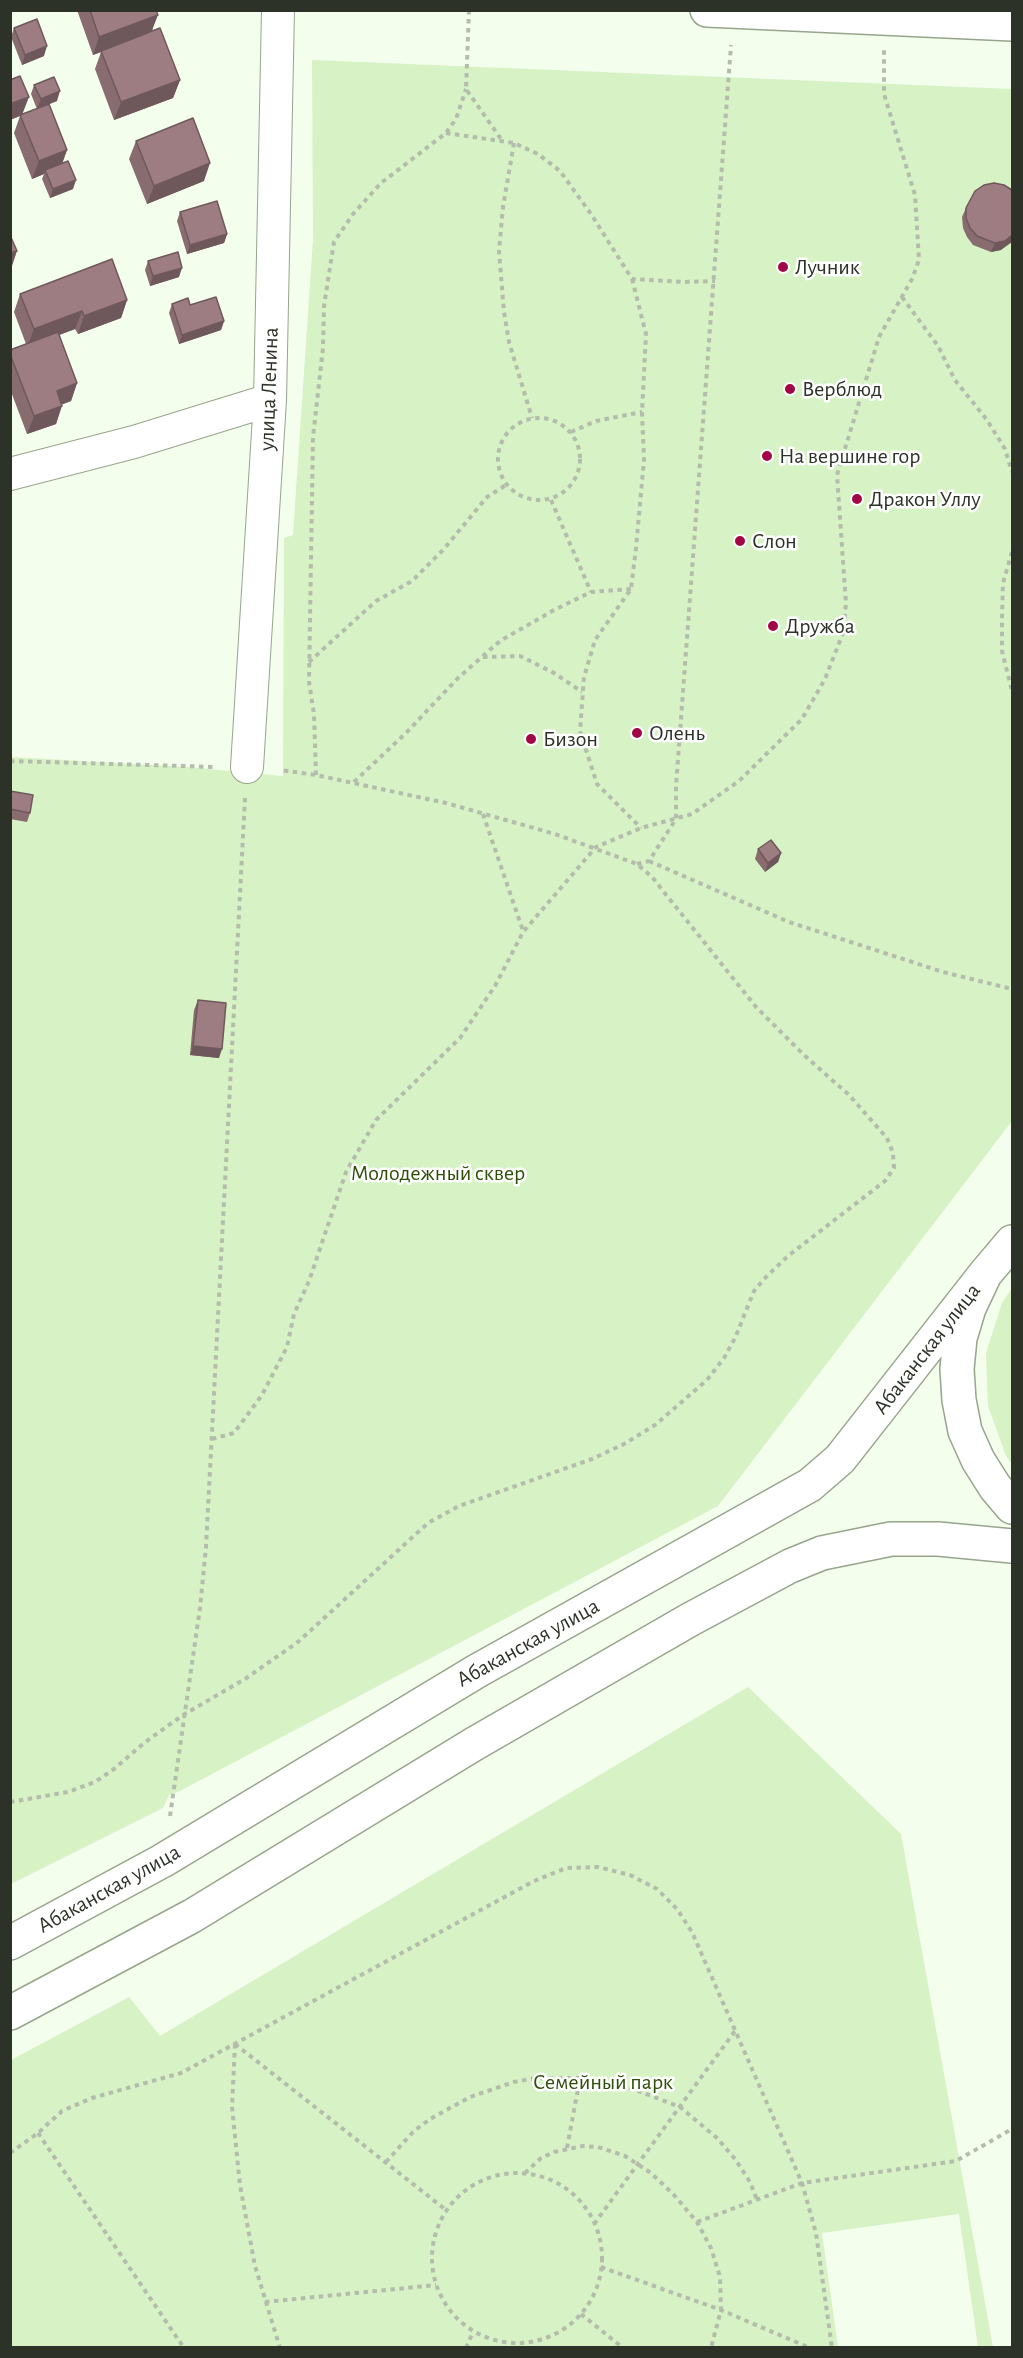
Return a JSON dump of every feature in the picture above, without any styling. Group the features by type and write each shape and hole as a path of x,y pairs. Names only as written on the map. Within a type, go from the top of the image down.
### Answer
{"main road":[{"path":"720,11 1012,24"},
{"path":"1002,1253 969,1308 960,1338 957,1369 958,1400 965,1431 978,1460 994,1487 1012,1507"},
{"name":"Абаканская улица","path":"10,1943 162,1861 477,1671 810,1485 840,1459 1002,1253"},
{"path":"10,2013 192,1916 474,1744 691,1619 790,1566 822,1553 891,1539 938,1539 1012,1546"}],"street":[{"name":"улица Ленина","path":"247,767 270,400 278,10"},
{"path":"10,474 134,442 270,400"}],"path":[{"path":"316,775 309,663 313,437 323,348 324,306 334,242 353,214 381,183 446,133 456,119 466,89 469,10"},
{"path":"649,861 676,819 676,786 715,280 720,11"},
{"path":"212,1439 234,1433 262,1395 287,1347 294,1314 309,1281 346,1172 376,1120 460,1038 495,986 524,932 596,847 641,828 692,814 739,781 758,765 802,719 825,679 843,633 846,604 837,476 879,337 912,279 919,260 915,195 884,94 884,18"},
{"path":"466,89 501,139"},
{"path":"446,133 501,139 514,143 538,154 560,171 591,214 632,279 646,334 642,412 644,460 631,589 595,640 584,677 580,731 597,784 641,828"},
{"path":"514,143 503,207 499,251 509,342 532,418"},
{"path":"632,279 685,282 715,280"},
{"path":"902,297 938,346 955,380 987,420 1005,449 1012,472"},
{"path":"571,432 596,421 642,412"},
{"path":"532,418 554,420 571,432 579,445 581,459 579,474 572,486 551,500 537,501 523,498 506,485 500,472 498,458 501,444 513,427 532,418"},
{"path":"309,663 375,601 412,582 443,550 487,497 506,485"},
{"path":"551,500 591,592"},
{"path":"1012,552 1004,583 1002,619 1002,651 1012,691"},
{"path":"354,783 458,678 500,641 591,592 631,589"},
{"path":"482,657 520,656 554,673 583,693"},
{"path":"10,761 247,767 316,775 447,803 596,847 637,864 652,877 756,1007 804,1055 849,1095 887,1138 893,1153 894,1168 885,1181 788,1256 766,1277 754,1291 735,1338 724,1358 707,1380 655,1425 592,1460 459,1506 428,1522 298,1642 245,1679 183,1715 95,1782 68,1792 10,1802"},
{"path":"169,1826 200,1608 206,1547 247,767"},
{"path":"483,813 524,932"},
{"path":"637,864 649,861 789,922 944,972 1012,989"},
{"path":"10,2153 38,2133 62,2111 92,2097 181,2073 534,1881 566,1868 598,1867 630,1875 657,1889 677,1909 692,1932 802,2183 816,2233 832,2348"},
{"path":"594,2224 735,2030"},
{"path":"235,2044 446,2210"},
{"path":"235,2044 232,2097 235,2145 250,2238 265,2302 280,2348"},
{"path":"386,2162 413,2132 430,2119 470,2097 514,2082 537,2078 580,2078 633,2089 680,2107 711,2132 735,2159 750,2182 757,2200"},
{"path":"567,2148 580,2078"},
{"path":"697,2222 802,2183 956,2162 1012,2129"},
{"path":"38,2133 184,2348"},
{"path":"525,2173 541,2158 567,2148 598,2147 611,2150 638,2163 674,2195 697,2222 711,2248 720,2277 721,2310 711,2348"},
{"path":"525,2173 549,2179 561,2185 583,2206 594,2224 601,2246 601,2267 596,2289 580,2314 558,2333 530,2342 509,2343 473,2332 454,2316 443,2301 436,2285 432,2257 434,2239 446,2210 459,2196 475,2183 504,2174 525,2173"},
{"path":"601,2267 721,2310 810,2348"},
{"path":"265,2302 436,2285"},
{"path":"580,2314 623,2348"},
{"path":"466,2348 473,2332"}],"green space":[{"name":"Молодежный сквер","path":"312,60 1012,89 1012,1121 718,1506 169,1795 163,1808 11,1884 11,757 187,767 283,776 284,538 293,535 313,239"},
{"path":"1012,1288 1012,1464 1006,1456 988,1406 986,1353 1002,1303"},
{"name":"Семейный парк","path":"748,1687 901,1834 993,2347 978,2347 959,2214 822,2233 838,2347 11,2347 11,2060 129,1997 160,2036"}],"building":[{"path":"90,10 156,10 158,15 99,37"},
{"path":"37,19 47,46 25,55 14,28"},
{"path":"160,28 180,80 121,102 101,51"},
{"path":"20,76 29,97 10,104 10,80"},
{"path":"54,77 60,91 41,99 34,85"},
{"path":"49,104 67,150 39,161 20,115"},
{"path":"193,118 210,163 154,186 136,141"},
{"path":"68,161 76,180 53,189 45,170"},
{"path":"994,183 1012,190 1012,235 1005,241 995,243 977,236 970,228 966,218 966,208 975,191 984,185"},
{"path":"217,201 227,234 190,245 180,212"},
{"path":"10,235 17,251 10,253"},
{"path":"178,252 182,268 153,276 148,261"},
{"path":"112,259 127,300 84,316 82,311 34,329 20,294"},
{"path":"216,297 224,321 182,335 172,304 188,298 190,305"},
{"path":"58,332 77,383 57,391 62,406 34,416 10,350"},
{"path":"10,791 33,795 30,813 10,809"},
{"path":"771,840 781,853 768,863 758,849"},
{"path":"198,1000 226,1003 222,1049 193,1046"}],"place":[{"name":"Лучник","path":"783,267"},
{"name":"Верблюд","path":"790,389"},
{"name":"На вершине гор","path":"767,456"},
{"name":"Дракон Уллу","path":"857,499"},
{"name":"Слон","path":"740,541"},
{"name":"Дружба","path":"773,626"},
{"name":"Олень","path":"637,733"},
{"name":"Бизон","path":"531,739"}]}
